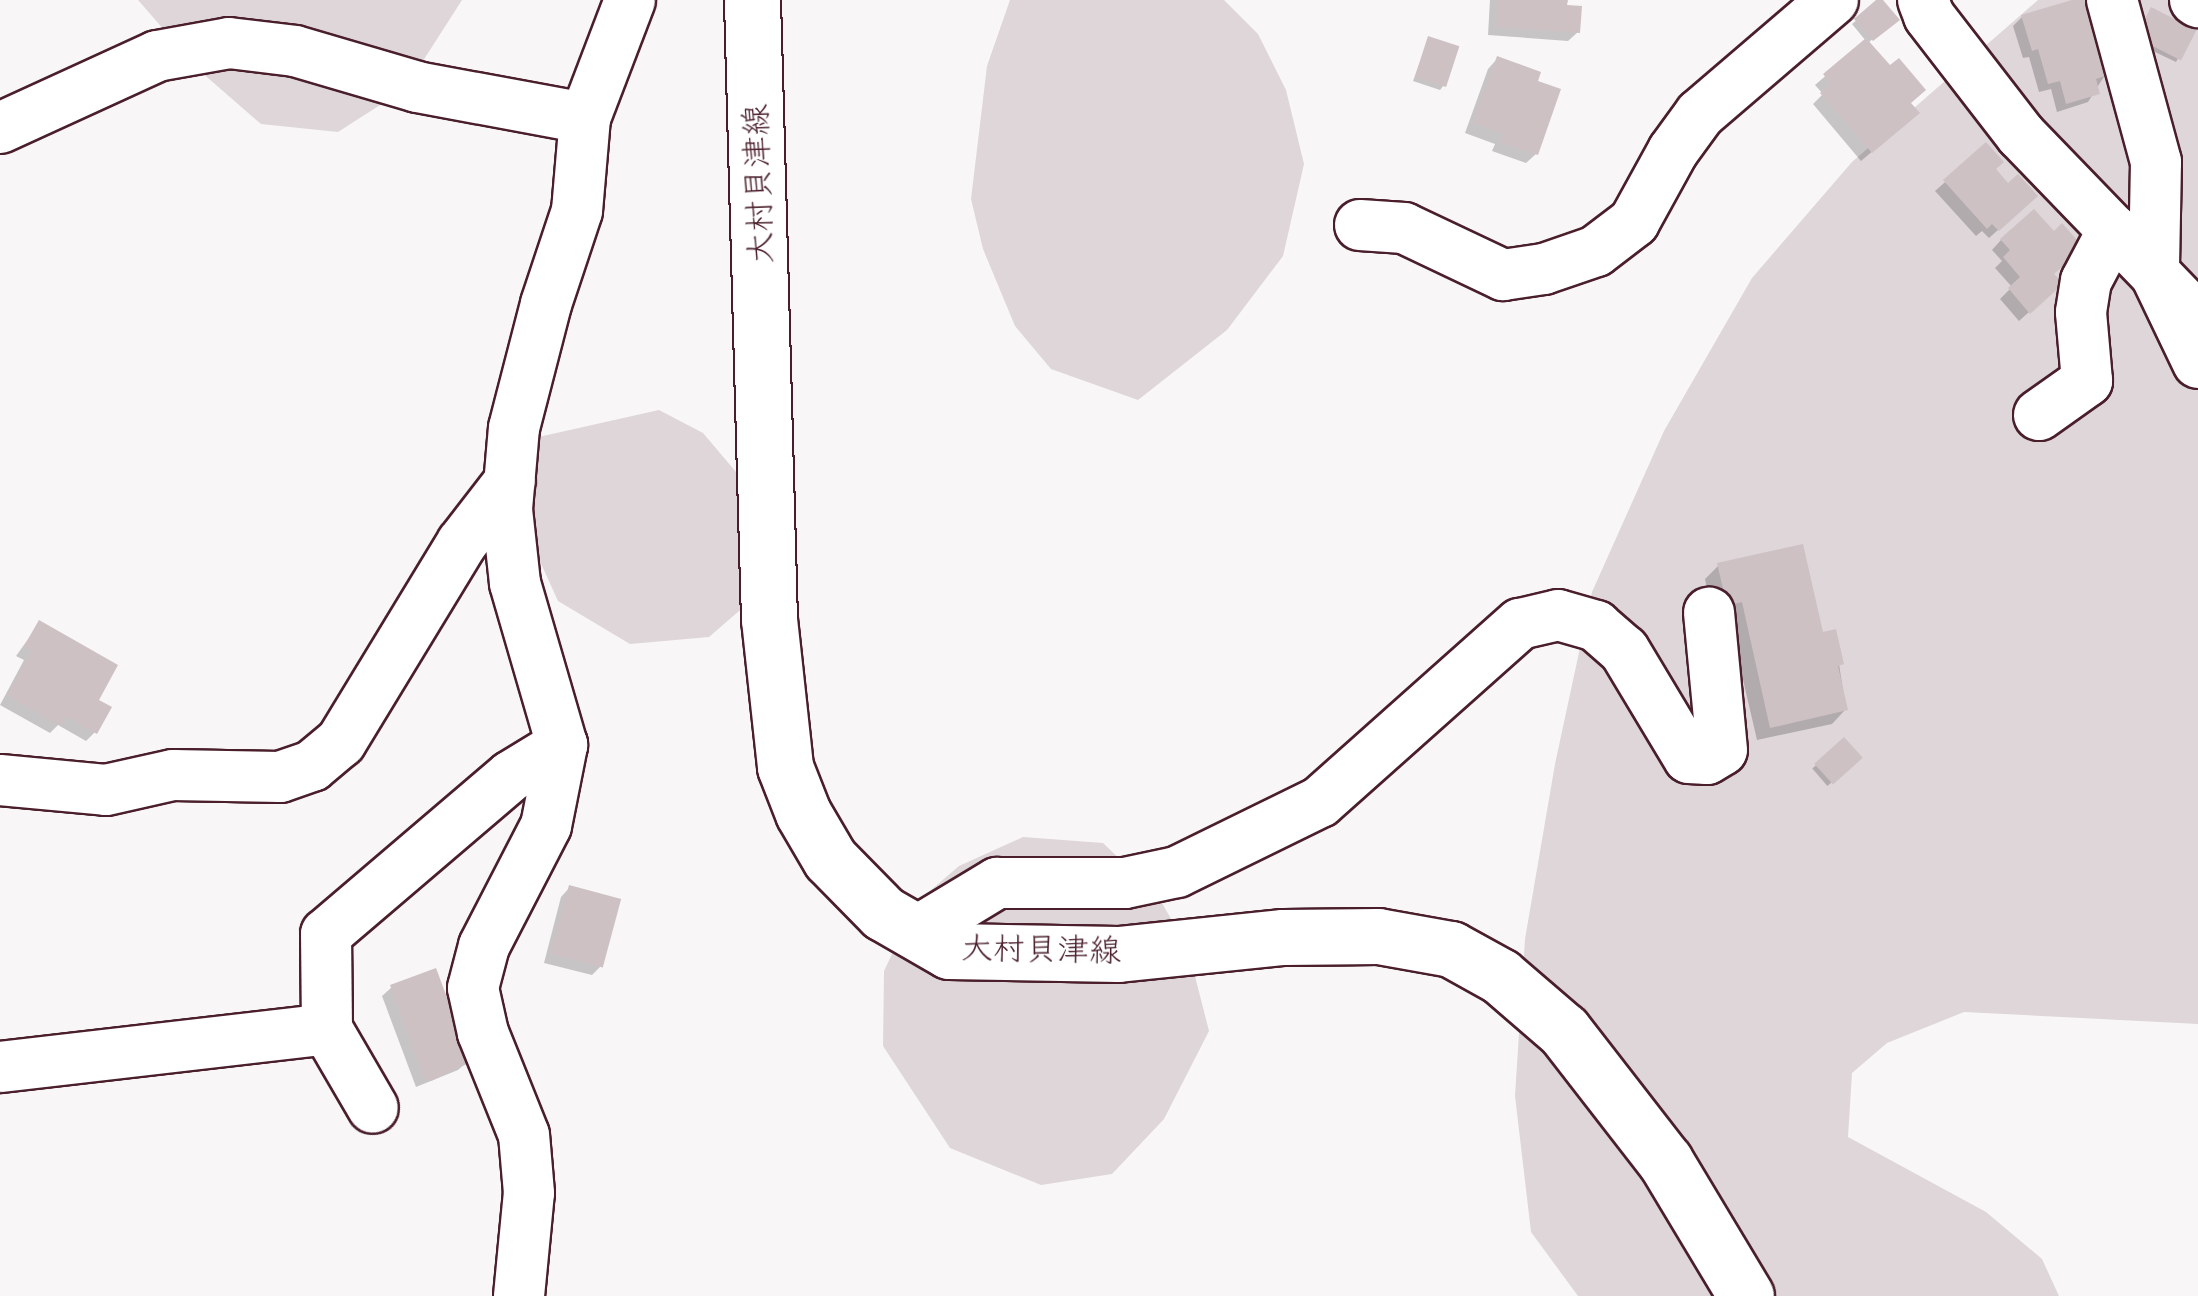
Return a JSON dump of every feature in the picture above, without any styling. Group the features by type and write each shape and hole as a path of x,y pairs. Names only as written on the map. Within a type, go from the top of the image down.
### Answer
{"main road":[{"name":"大村貝津線","path":"752,0 769,619 784,767 830,858 883,913 949,951 1118,954 1284,937 1378,936 1451,949 1500,976 1564,1031 1665,1162 1746,1296"}],"street":[{"path":"519,1296 528,1194 524,1135 483,1033 473,988 484,946 546,826 562,745 515,582 507,510 514,428 546,304 577,211 585,118 630,0"},
{"path":"1360,224 1404,228 1503,275 1544,269 1596,251 1634,222 1672,151 1700,114 1833,0"},
{"path":"1922,0 1929,16 2021,136 2198,318"},
{"path":"2112,0 2156,162 2154,271 2198,363"},
{"path":"0,128 157,56 229,43 295,52 416,87 585,118"},
{"path":"2039,414 2079,390 2086,381 2081,312 2086,281 2113,230"},
{"path":"0,780 106,790 174,774 280,777 312,766 341,742 462,543 510,482"},
{"path":"916,932 997,883 1125,883 1177,872 1320,802 1520,624 1558,615 1596,626 1624,650 1689,758 1707,759 1722,750 1709,612"},
{"path":"373,1108 327,1030 326,934 511,776 562,745"},
{"path":"0,1067 327,1030"}],"shaded area":[{"path":"138,0 462,0 405,89 338,132 261,124 200,71"},
{"path":"1010,0 1224,0 1258,34 1286,90 1304,164 1283,256 1227,330 1138,400 1051,369 1015,326 983,249 971,199 987,66"},
{"path":"2038,0 2198,0 2198,1024 1964,1012 1887,1043 1852,1073 1848,1137 1986,1212 2042,1259 2059,1296 1578,1296 1531,1232 1515,1096 1525,939 1555,764 1592,592 1664,431 1752,278 1852,162"},
{"path":"659,410 703,433 742,479 754,598 709,637 630,644 558,601 524,526 534,438"},
{"path":"1023,837 1103,843 1158,896 1188,949 1209,1031 1164,1119 1112,1174 1041,1185 950,1148 883,1046 884,971 916,903 959,866"}],"building":[{"path":"1498,0 1568,0 1567,5 1582,6 1580,33 1496,27"},
{"path":"1876,0 1883,0 1900,20 1873,41 1854,19"},
{"path":"2072,0 2086,0 2108,75 2096,79 2100,94 2066,104 2060,81 2048,84 2038,49 2032,51 2021,15"},
{"path":"2151,7 2196,30 2181,60 2136,37"},
{"path":"1428,36 1459,46 1446,87 1415,77"},
{"path":"1866,38 1890,65 1899,58 1926,90 1911,103 1920,113 1872,153 1820,93 1831,84 1823,74"},
{"path":"1497,56 1541,72 1538,81 1561,89 1538,155 1500,142 1503,134 1473,123"},
{"path":"1986,142 2004,162 1996,169 2008,183 2018,174 2038,196 1999,231 1992,224 1987,229 1943,180"},
{"path":"2034,209 2054,231 2062,223 2084,248 2054,274 2064,283 2030,314 2008,288 2020,277 2003,257 2010,250 2000,239"},
{"path":"1803,544 1823,632 1836,629 1844,664 1838,666 1848,710 1770,728 1742,602 1727,606 1717,563"},
{"path":"39,620 118,665 99,700 112,707 97,734 66,716 61,726 7,695 32,651 24,646"},
{"path":"1844,737 1863,758 1833,785 1814,764"},
{"path":"569,885 621,899 603,968 551,954"},
{"path":"436,968 471,1062 431,1081 424,1078 390,985"}]}
